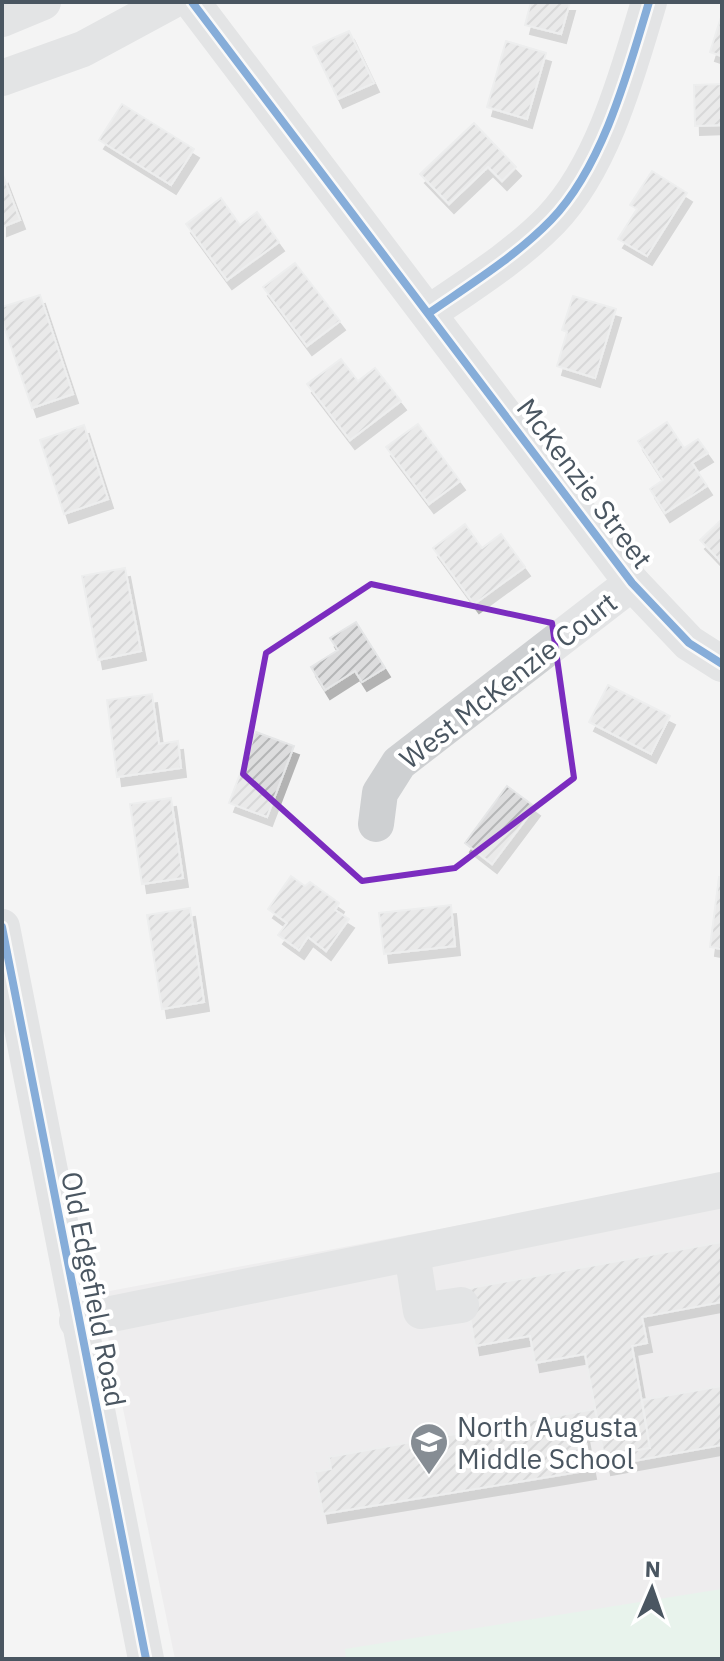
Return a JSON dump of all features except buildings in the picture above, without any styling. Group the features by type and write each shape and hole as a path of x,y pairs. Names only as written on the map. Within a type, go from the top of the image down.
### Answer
{"street":[{"path":"2,19 43,2"},
{"path":"2,78 83,49 170,2"},
{"name":"McKenzie Street","path":"192,2 632,583 689,643 722,664"},
{"path":"429,313 530,239 571,196 587,171 627,73 649,2"},
{"name":"West McKenzie Court","path":"376,824 380,793 399,763 632,583"},
{"name":"Old Edgefield Road","path":"2,927 77,1321 146,1659"},
{"path":"77,1321 722,1190"},
{"path":"412,1253 421,1311 461,1305"}],"highlighted area":[{"path":"371,584 552,623 574,778 455,868 362,881 243,774 266,653"}],"shaded area":[{"name":"North Augusta Middle School","path":"722,1176 722,1659 175,1659 99,1293"}],"green space":[{"path":"722,1589 722,1659 346,1659 345,1649"}],"cycle path":[{"path":"192,2 632,583 689,643 722,664"},
{"path":"429,313 523,246 569,198 585,173 612,117 649,2"},
{"path":"2,927 146,1659"}],"place":[{"name":"North Augusta Middle School","path":"429,1476"}]}
